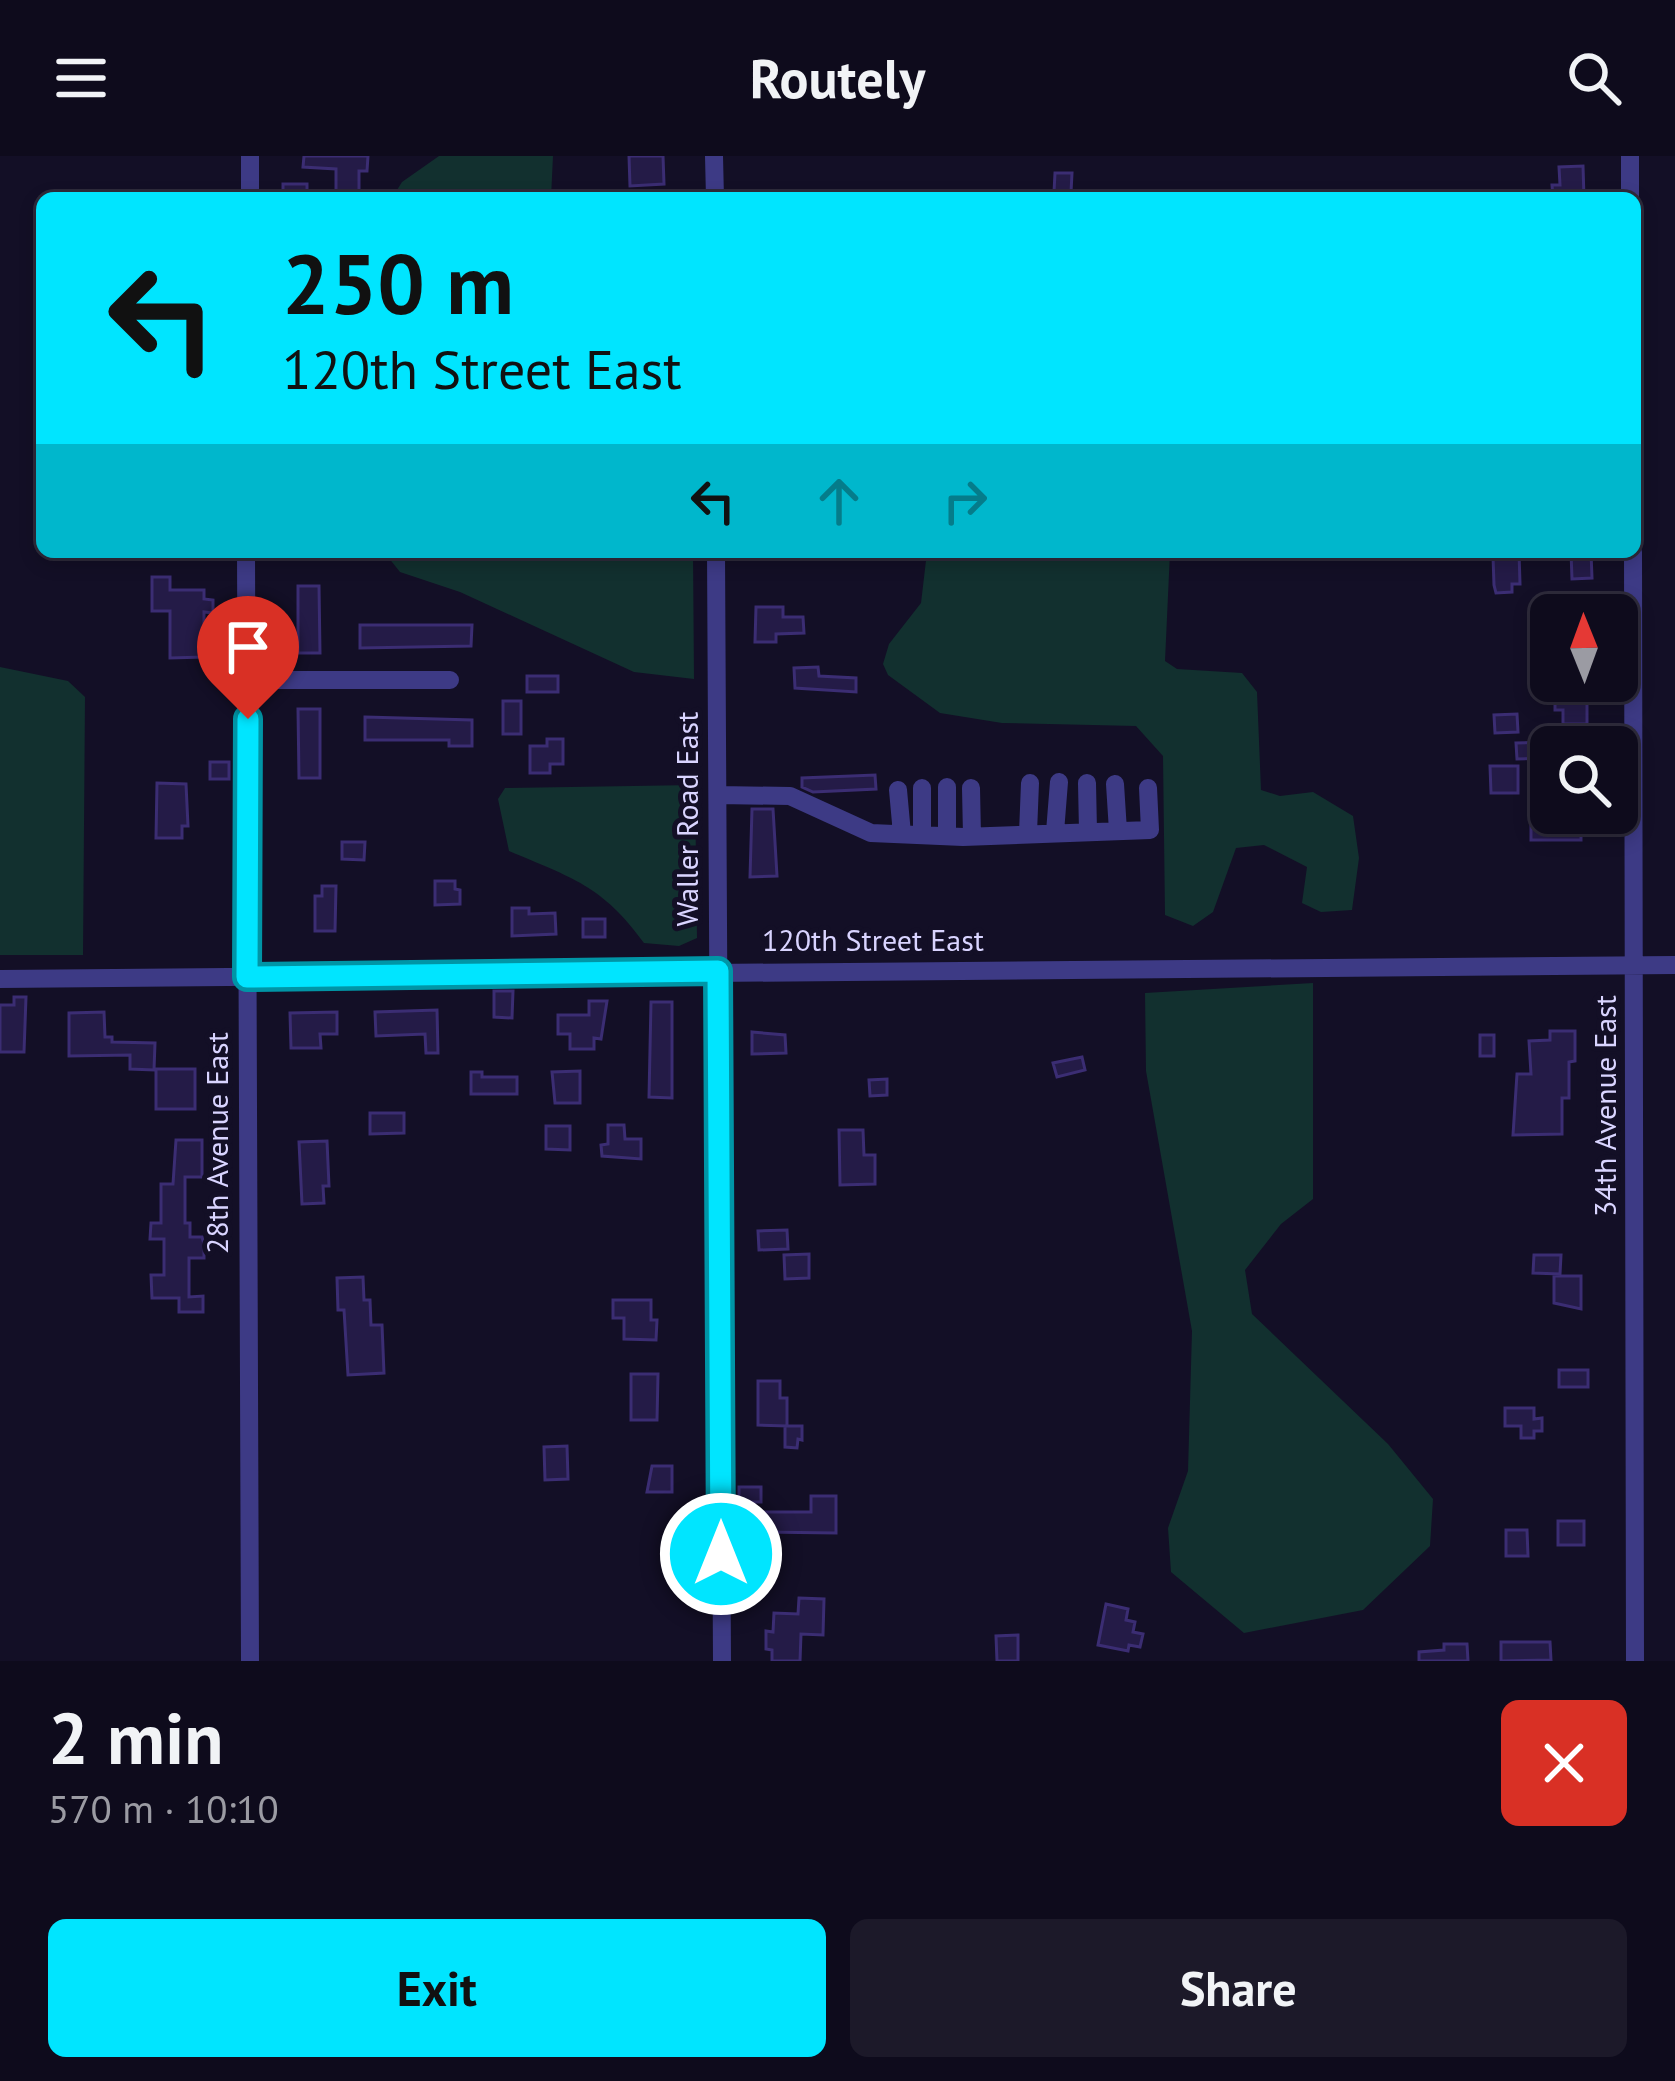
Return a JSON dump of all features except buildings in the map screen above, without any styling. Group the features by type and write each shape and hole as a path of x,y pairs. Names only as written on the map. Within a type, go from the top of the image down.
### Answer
{"street":[{"path":"250,156 250,192"},
{"path":"714,156 715,192"},
{"path":"1630,156 1630,192"},
{"name":"28th Avenue East","path":"246,558 250,1661"},
{"name":"Waller Road East","path":"716,558 722,1661"},
{"name":"34th Avenue East","path":"1633,558 1635,1661"},
{"path":"248,680 450,680"},
{"path":"1028,833 1030,782"},
{"path":"1055,832 1059,782"},
{"path":"1087,783 1088,831"},
{"path":"1115,784 1118,831"},
{"path":"947,787 947,836"},
{"path":"912,834 922,788"},
{"path":"971,788 972,836"},
{"path":"718,795 790,796 871,832 972,836 1150,830 1148,788"},
{"path":"898,790 912,834"},
{"name":"120th Street East","path":"0,979 1675,964"}],"green space":[{"path":"439,156 553,156 551,192 396,192 402,182"},
{"path":"389,558 693,558 694,679 634,672 460,592 400,572"},
{"path":"926,558 1170,558 1165,661 1177,669 1242,673 1257,692 1261,790 1280,796 1313,792 1353,816 1359,858 1352,910 1321,912 1302,903 1307,867 1264,845 1236,848 1213,912 1193,926 1165,915 1163,756 1136,726 1002,723 940,713 888,675 883,664 889,644 921,603"},
{"path":"0,667 68,681 85,697 83,955 0,955"},
{"path":"695,785 697,938 679,946 644,943 599,896 509,851 498,799 505,788"},
{"path":"1313,983 1313,1199 1281,1224 1245,1270 1252,1314 1388,1444 1433,1499 1430,1546 1363,1610 1244,1633 1171,1572 1168,1528 1188,1471 1192,1331 1146,1071 1145,993"}],"route":[{"path":"248,719 247,977 718,971 721,1554"}]}
